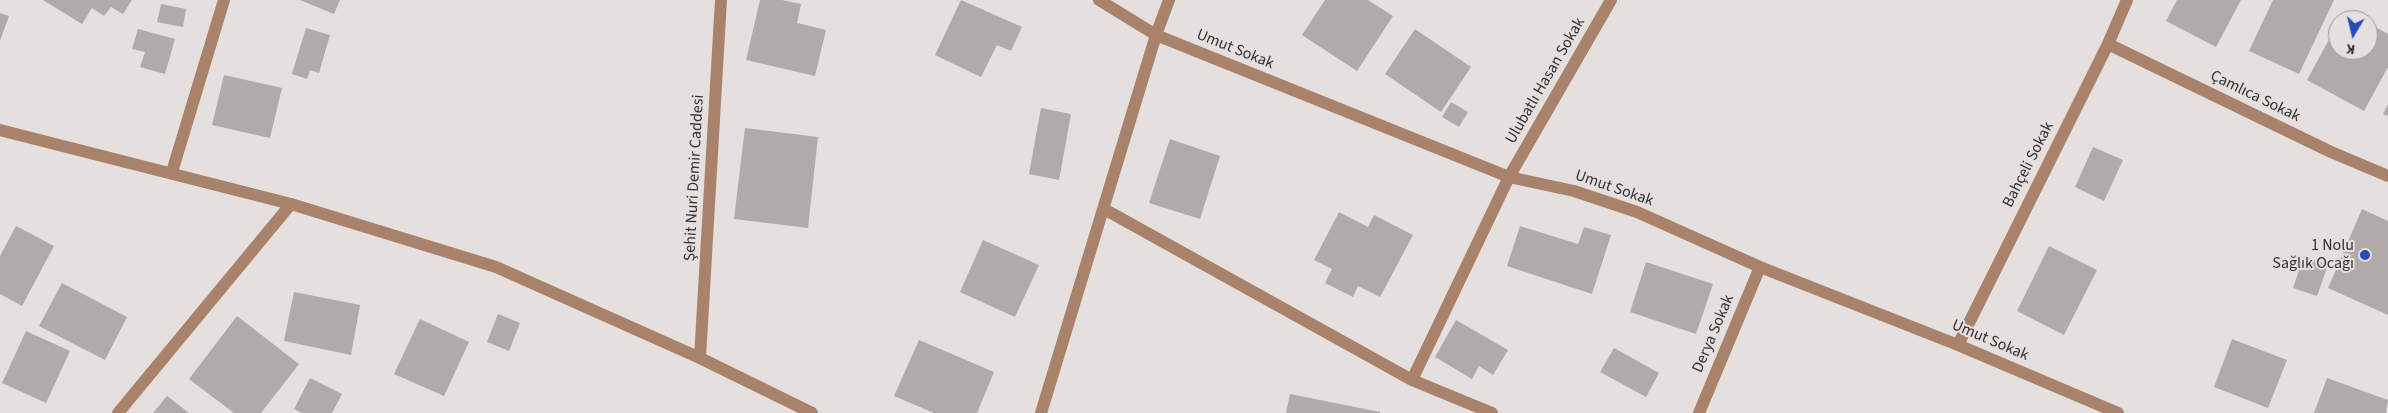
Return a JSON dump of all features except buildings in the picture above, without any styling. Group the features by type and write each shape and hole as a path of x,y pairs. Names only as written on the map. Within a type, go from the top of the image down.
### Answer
{"street":[{"path":"172,172 224,0"},
{"name":"Şehit Nuri Demir Caddesi","path":"700,358 721,0"},
{"name":"Umut Sokak","path":"1099,0 1156,35 1509,177 1574,191 1637,212 1760,267 1958,345 2092,408 2118,413"},
{"path":"1041,413 1156,35 1169,0"},
{"name":"Ulubatlı Hasan Sokak","path":"1412,380 1509,177 1611,0"},
{"name":"Bahçeli Sokak","path":"1958,345 2108,44 2128,0"},
{"name":"Çamlıca Sokak","path":"2108,44 2331,152 2388,176"},
{"path":"0,130 172,172 291,204 496,267 700,358 812,413"},
{"path":"118,413 291,204"},
{"path":"1104,209 1412,380 1492,413"},
{"name":"Derya Sokak","path":"1699,413 1760,267"}],"place":[{"name":"1 Nolu Sağlık Ocağı","path":"2365,255"}]}
